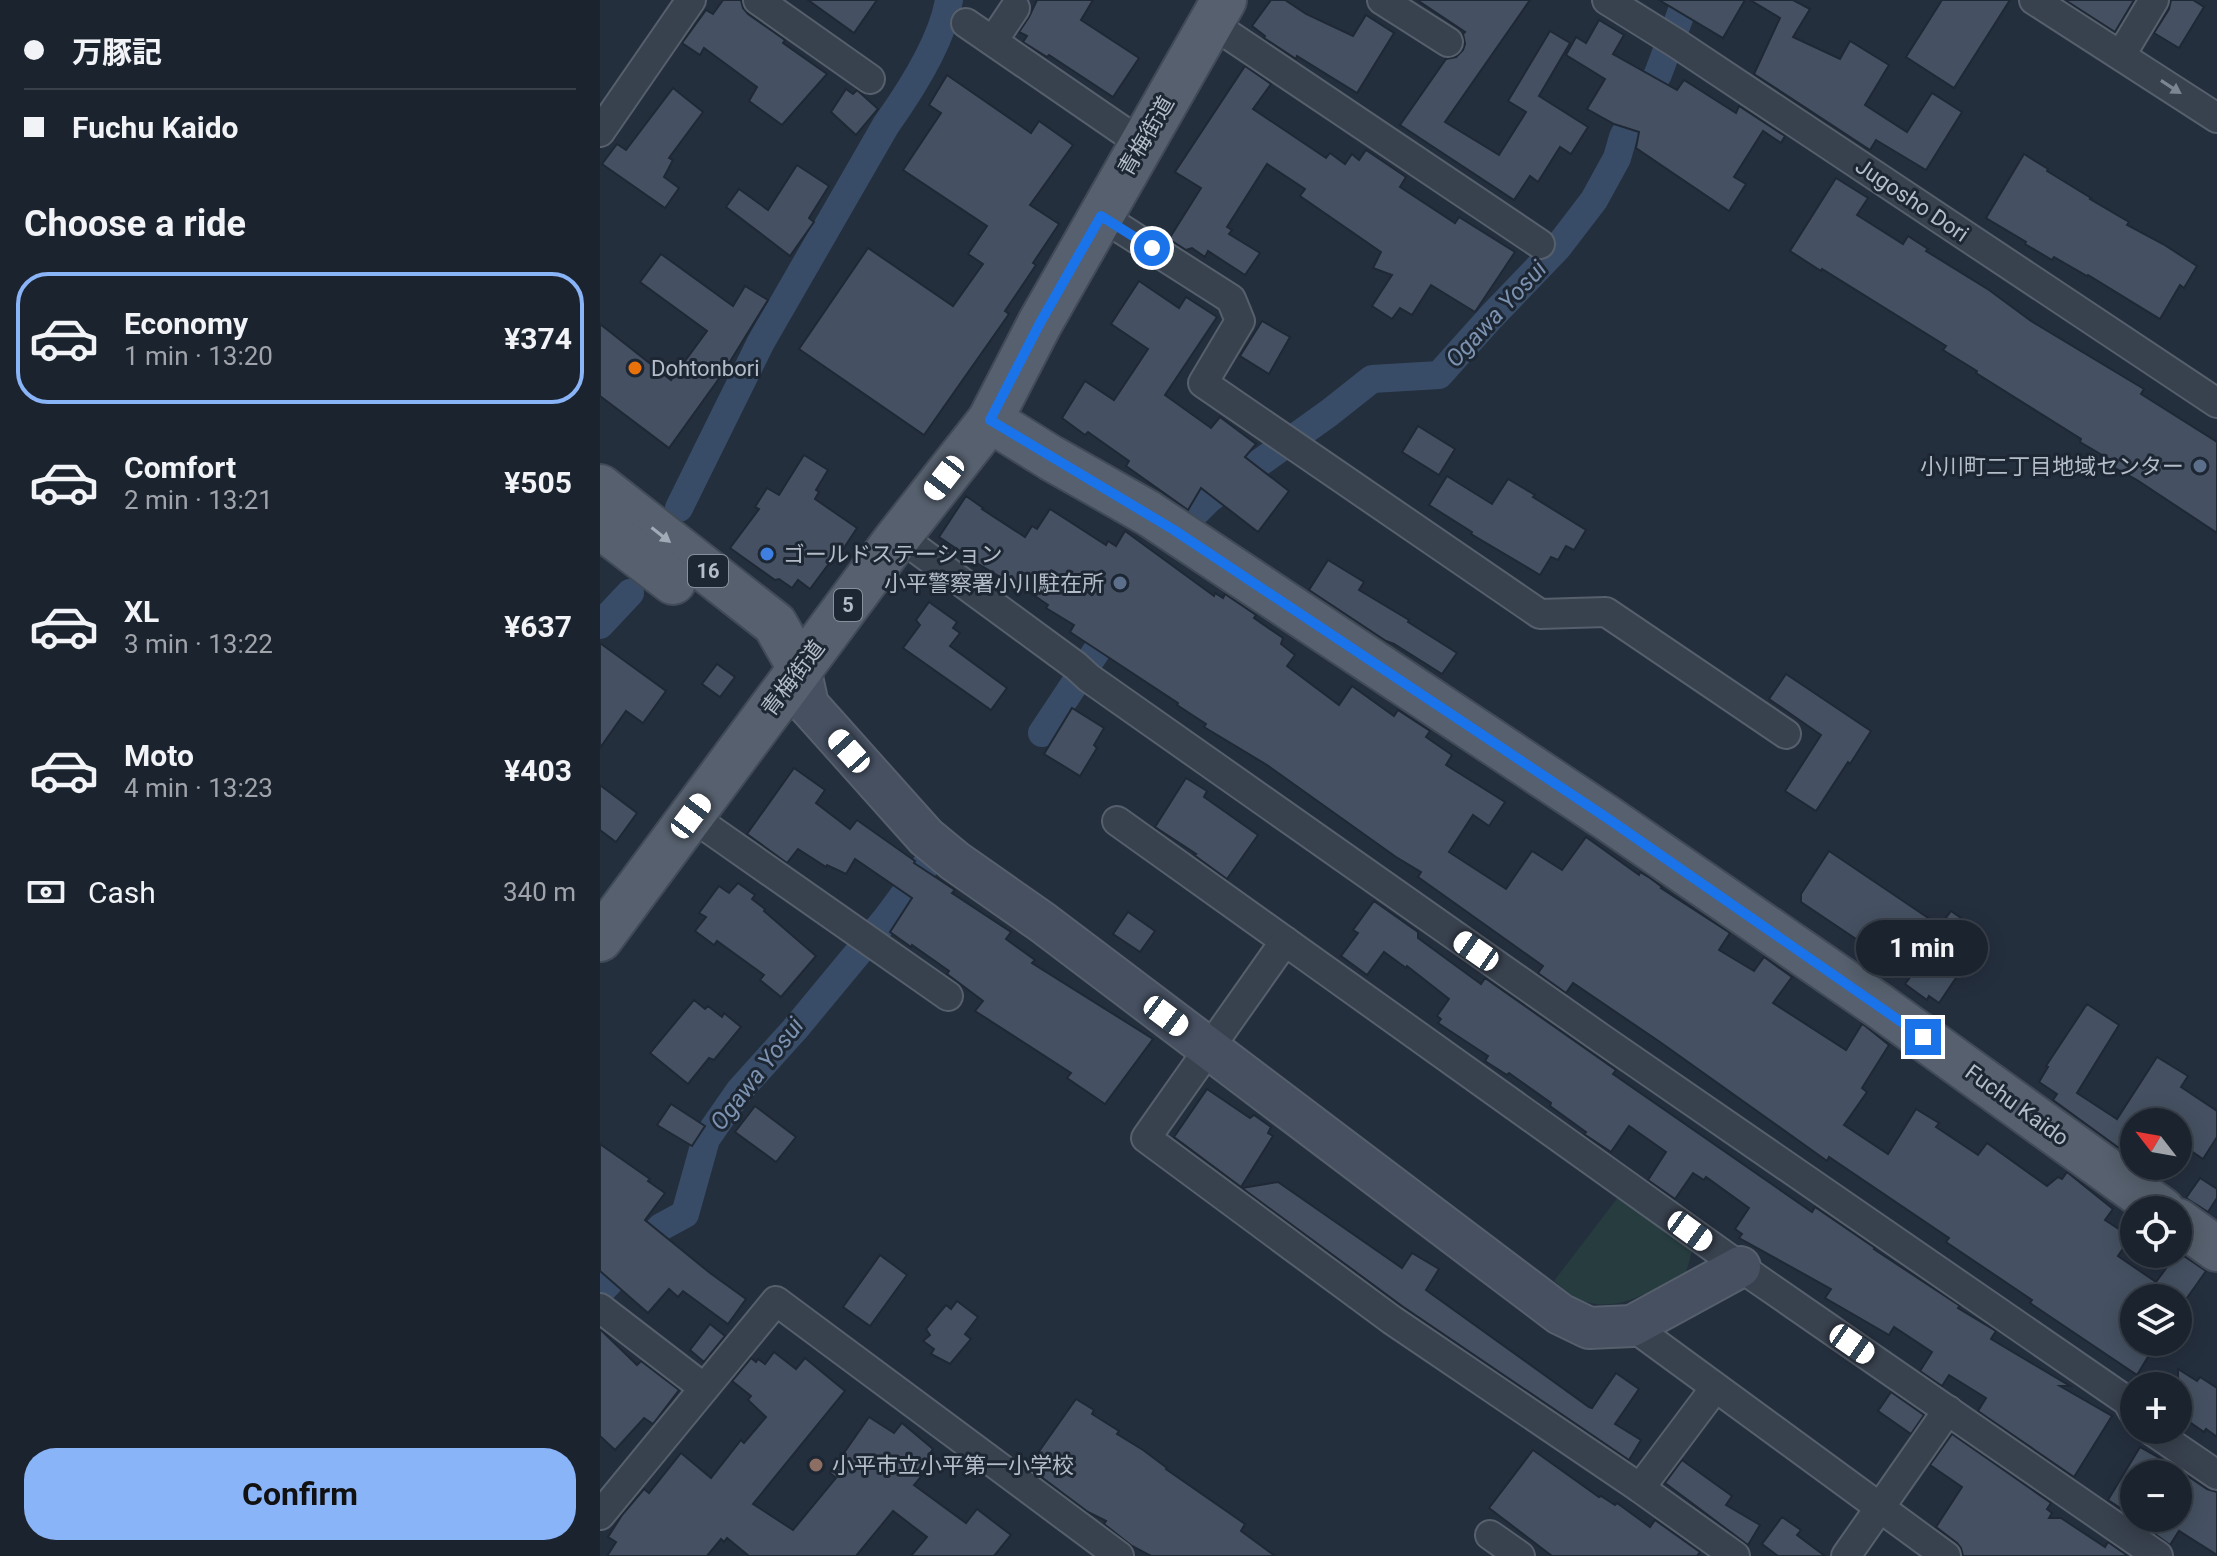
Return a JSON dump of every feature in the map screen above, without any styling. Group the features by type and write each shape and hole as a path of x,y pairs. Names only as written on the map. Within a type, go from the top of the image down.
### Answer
{"main road":[{"name":"青梅街道","path":"600,939 899,536 990,420 1040,323 1217,12"},
{"name":"Fuchu Kaido","path":"990,420 1148,513 1607,818 1878,1005 2143,1196"},
{"name":"16","path":"600,487 775,624 800,668"},
{"name":"16","path":"600,526 755,646 800,668"},
{"path":"2192,1231 2217,1249"}],"street":[{"path":"600,132 691,0"},
{"path":"758,0 870,79"},
{"path":"1382,0 1448,42"},
{"name":"Jugosho Dori","path":"1607,0 2217,403"},
{"path":"2121,55 2154,0"},
{"path":"2037,1 2217,118"},
{"path":"993,41 1015,8"},
{"path":"1217,12 1540,244"},
{"path":"966,23 1142,144"},
{"path":"1101,216 1231,299 1240,321 1203,383 1540,614 1606,612 1786,734"},
{"path":"899,536 1083,672 1615,1048 2120,1396"},
{"path":"800,668 808,705 926,837 1560,1314 1589,1328 1632,1326 1740,1267"},
{"path":"691,816 948,996"},
{"path":"1117,821 1740,1267 2158,1556"},
{"path":"1285,941 1146,1138 1392,1320 1640,1488 1729,1554"},
{"path":"600,1515 776,1301 1119,1556"},
{"path":"603,1310 704,1388"},
{"path":"1632,1326 1946,1556"},
{"path":"1640,1488 1715,1388"},
{"path":"1846,1556 1948,1410"},
{"path":"2172,1444 2217,1475"},
{"path":"1490,1535 1520,1556"}],"green space":[{"path":"1619,1196 1693,1248 1686,1272 1660,1286 1618,1303 1589,1303 1574,1297 1554,1281"}],"building":[{"path":"723,0 741,0 748,14 827,74 782,125 749,101 757,87 704,48 700,55 682,43 706,10 713,14"},
{"path":"808,0 877,0 854,33"},
{"path":"1037,0 1093,0 1081,20 1139,58 1113,97 1049,55 1047,57 1023,42 1027,36 1019,32"},
{"path":"1271,0 1285,0 1306,14 1353,36 1366,15 1394,33 1357,93 1297,56 1296,59 1264,38 1252,26"},
{"path":"1417,0 1530,0 1445,122 1499,155 1526,112 1508,101 1550,31 1570,43 1539,96 1588,127 1571,154 1560,147 1538,182 1530,176 1514,200 1400,125 1446,59 1456,57 1465,44 1465,32"},
{"path":"1659,0 1745,0 1723,38"},
{"path":"1750,0 1793,0 1810,9 1793,37 1840,59 1850,41 1889,65 1865,105 1907,132 1932,93 1962,112 1926,170 1876,140 1870,150 1754,74 1780,18"},
{"path":"1942,0 2010,0 1954,88 1906,57"},
{"path":"2065,0 2134,0 2115,32"},
{"path":"2171,0 2193,0 2204,7 2179,48 2154,33"},
{"path":"1599,20 1624,35 1613,54 1677,90 1684,80 1736,113 1739,106 1785,136 1781,143 1763,131 1734,177 1746,184 1729,211 1636,148 1639,132 1614,124 1587,109 1605,79 1566,55 1576,37 1586,43"},
{"path":"1245,66 1271,84 1253,109 1326,158 1330,153 1345,164 1352,154 1359,160 1366,150 1406,177 1400,187 1455,223 1459,217 1515,252 1475,312 1431,285 1412,315 1400,308 1392,319 1372,306 1392,275 1373,268 1381,252 1300,196 1305,189 1267,164 1227,227 1232,230 1229,234 1260,253 1245,275 1208,251 1205,257 1169,239 1201,188 1175,172"},
{"path":"947,75 1031,133 1039,121 1073,145 1030,205 1059,224 1005,311 1009,314 924,435 799,349 868,248 953,306 983,264 968,254 987,226 903,170 941,113 929,105"},
{"path":"673,88 703,112 669,158 673,160 664,177 679,188 665,208 602,164 617,144 626,150"},
{"path":"846,89 853,94 857,90 878,109 856,135 831,112"},
{"path":"2024,154 2129,222 2127,225 2197,266 2184,288 2180,285 2160,319 2088,275 2054,257 2052,260 1986,218"},
{"path":"797,165 829,186 809,218 814,222 790,256 726,207 739,189 768,210"},
{"path":"1836,178 1868,198 1857,215 1903,244 1908,236 2031,321 2144,389 2141,394 2217,442 2217,533 2111,466 2114,462 2080,442 2081,439 1976,373 1943,350 1946,346 1790,251"},
{"path":"661,254 733,306 745,286 768,300 723,373 669,448 600,396 600,324 671,380 707,331 640,282"},
{"path":"1139,281 1179,308 1186,297 1217,317 1165,395 1211,428 1220,417 1256,444 1245,457 1289,491 1258,532 1201,488 1188,510 1126,466 1129,461 1062,418 1085,381 1114,400 1148,349 1111,324"},
{"path":"1262,321 1290,337 1269,374 1240,356"},
{"path":"1418,426 1455,449 1439,475 1402,452"},
{"path":"804,455 828,470 816,490 819,492 815,499 857,528 836,560 833,558 810,589 798,580 792,588 779,579 775,580 730,548 759,509 755,507 767,488 779,495"},
{"path":"1447,476 1492,504 1508,479 1586,530 1574,550 1566,546 1558,560 1551,557 1540,575 1429,505"},
{"path":"966,496 1025,537 1032,526 1037,529 1050,509 1106,545 1108,541 1116,546 1125,531 1214,596 1215,593 1223,598 1225,594 1256,615 1254,618 1283,638 1281,644 1295,655 1287,666 1339,705 1352,686 1394,716 1398,710 1430,731 1426,737 1452,755 1446,765 1505,802 1489,826 1473,815 1449,852 1506,889 1532,851 1562,870 1586,837 1730,933 1719,950 1754,971 1764,957 1792,977 1773,1003 1846,1050 1862,1024 1889,1045 1862,1088 1867,1092 1844,1125 1888,1154 1916,1109 1939,1123 1936,1127 1978,1155 1987,1143 2047,1186 2058,1177 2062,1179 2067,1172 2113,1209 2105,1220 2120,1230 2120,1268 2136,1268 2156,1282 2166,1268 2192,1268 2192,1262 2206,1271 2192,1291 2192,1284 2120,1284 2120,1356 2149,1356 2139,1372 2133,1372 1946,1242 1949,1238 1829,1157 1827,1161 1573,983 1566,993 1538,973 1543,966 1418,877 1421,872 1267,765 1204,727 1206,724 1178,703 1070,632 1074,625 1046,608 1048,605 939,537"},
{"path":"1328,560 1364,582 1359,590 1457,653 1442,674 1309,590"},
{"path":"929,602 957,622 953,628 960,633 950,646 1007,688 991,710 903,648 920,625 916,620"},
{"path":"600,643 666,691 643,723 626,711 600,748"},
{"path":"717,664 735,677 720,697 702,684"},
{"path":"1786,674 1871,731 1816,811 1785,791 1821,735 1769,699"},
{"path":"1072,708 1104,728 1094,745 1097,748 1080,776 1044,754"},
{"path":"794,768 825,790 816,803 850,829 857,820 955,890 952,893 1011,932 1006,939 1035,960 1032,963 1153,1039 1105,1104 1067,1078 1071,1073 975,1011 983,1001 947,974 949,971 890,932 912,898 855,859 846,874 826,867 798,849 787,863 747,834"},
{"path":"1186,778 1207,791 1204,797 1258,835 1227,879 1155,827"},
{"path":"600,785 637,813 616,842 600,830"},
{"path":"1829,851 1940,926 1951,911 1985,935 1939,1003 1929,996 1927,1000 1905,984 1911,976 1801,902 1801,894"},
{"path":"738,883 755,895 752,899 764,911 816,956 781,997 760,980 764,975 717,941 714,945 695,931 706,917 699,913 719,886 729,893"},
{"path":"1374,901 1418,932 1418,938 1481,984 1485,978 1616,1070 1613,1074 1812,1212 1815,1207 1960,1306 1958,1308 1996,1331 1991,1339 2070,1386 2060,1386 2112,1416 2074,1477 1978,1411 1986,1398 1949,1375 1942,1386 1920,1371 1932,1352 1894,1327 1889,1335 1825,1298 1831,1289 1739,1238 1742,1234 1735,1229 1749,1208 1706,1177 1704,1180 1693,1173 1675,1199 1648,1180 1666,1152 1629,1126 1611,1152 1584,1134 1586,1132 1550,1106 1551,1103 1509,1073 1507,1075 1485,1061 1488,1056 1438,1023 1441,1019 1437,1016 1449,999 1407,966 1384,952 1367,975 1341,956 1358,933 1353,930"},
{"path":"1128,912 1155,931 1140,952 1113,934"},
{"path":"694,1000 722,1017 724,1013 741,1027 714,1060 709,1058 688,1084 650,1053"},
{"path":"2087,1004 2119,1025 2077,1093 2117,1119 2120,1114 2120,1149 2053,1100 2057,1094 2039,1082 2046,1066"},
{"path":"2157,1057 2188,1076 2181,1087 2217,1111 2217,1137 2203,1159 2192,1152 2192,1108 2124,1108"},
{"path":"1207,1089 1250,1118 1254,1115 1271,1127 1268,1133 1273,1136 1241,1187 1174,1137"},
{"path":"671,1104 705,1126 692,1146 657,1125"},
{"path":"755,1106 796,1137 776,1162 735,1132"},
{"path":"600,1144 665,1193 645,1220 746,1299 728,1324 683,1291 678,1297 669,1289 648,1313 600,1271"},
{"path":"2200,1178 2217,1189 2217,1198 2208,1212 2192,1202 2192,1196 2187,1196"},
{"path":"1278,1182 1402,1268 1412,1253 1439,1269 1426,1290 1589,1407 1592,1408 1616,1373 1639,1389 1615,1424 1641,1440 1629,1460 1402,1306 1242,1188"},
{"path":"880,1255 907,1275 870,1326 843,1307"},
{"path":"957,1301 978,1317 965,1334 971,1339 950,1364 931,1354 934,1349 923,1341 930,1335 926,1329 946,1305 951,1309"},
{"path":"710,1324 725,1336 704,1362 690,1350"},
{"path":"600,1329 637,1365 641,1361 679,1390 653,1424 644,1418 615,1450 600,1436"},
{"path":"774,1352 796,1369 805,1358 845,1391 753,1504 793,1530 836,1478 830,1473 869,1417 894,1433 902,1423 933,1449 929,1455 935,1460 914,1485 966,1523 977,1509 1011,1535 994,1556 911,1556 927,1537 893,1511 856,1556 749,1556 727,1538 724,1542 721,1539 707,1556 607,1556 616,1542 608,1537 622,1515 644,1489 649,1493 681,1453 711,1478 741,1440 744,1443 766,1417 748,1400 751,1396 732,1381 751,1358 765,1364"},
{"path":"2200,1377 2217,1388 2217,1437 2206,1429 2204,1432 2192,1424 2192,1378 2197,1381"},
{"path":"1891,1392 1924,1415 1911,1434 1878,1411"},
{"path":"1076,1399 1094,1410 1092,1414 1119,1431 1117,1434 1245,1524 1241,1531 1275,1556 1151,1556 1132,1546 1104,1524 1106,1521 1088,1512 1028,1467"},
{"path":"1952,1434 2051,1503 2047,1509 2052,1513 2049,1518 2061,1518 2105,1547 2108,1542 2128,1556 1963,1556 1957,1543 1936,1527 1962,1487 1930,1465"},
{"path":"2140,1447 2163,1460 2132,1460"},
{"path":"1533,1450 1599,1497 1615,1505 1617,1503 1650,1527 1655,1520 1700,1552 1697,1556 1552,1556 1489,1508"},
{"path":"1682,1460 1732,1496 1726,1505 1760,1525 1748,1545 1665,1483"},
{"path":"2192,1479 2217,1492 2217,1555 2181,1532 2192,1532"},
{"path":"2120,1480 2120,1508 2108,1500"},
{"path":"1782,1517 1801,1530 1797,1535 1825,1556 1778,1556 1762,1544"},
{"path":"2152,1532 2178,1532 2170,1545"}],"waterway":[{"path":"679,508 761,342 924,65 940,32 949,0"},
{"name":"Ogawa Yosui","path":"1196,512 1209,499 1372,379 1439,375 1558,247 1594,200 1617,158 1623,137 1658,74 1686,0"},
{"path":"600,625 630,593"},
{"name":"Ogawa Yosui","path":"1042,733 1117,620"},
{"name":"Ogawa Yosui","path":"600,1292 661,1227 685,1214 706,1139 740,1090 886,919 931,858"}],"place":[{"name":"Dohtonbori","path":"635,368"},
{"name":"小川町二丁目地域センター","path":"2200,466"},
{"name":"ゴールドステーション","path":"767,554"},
{"name":"小平警察署小川駐在所","path":"1120,583"},
{"name":"小平市立小平第一小学校","path":"816,1465"}],"route":[{"path":"1152,248 1101,216 1040,323 990,420 1174,530 1607,818 1923,1037"}]}
